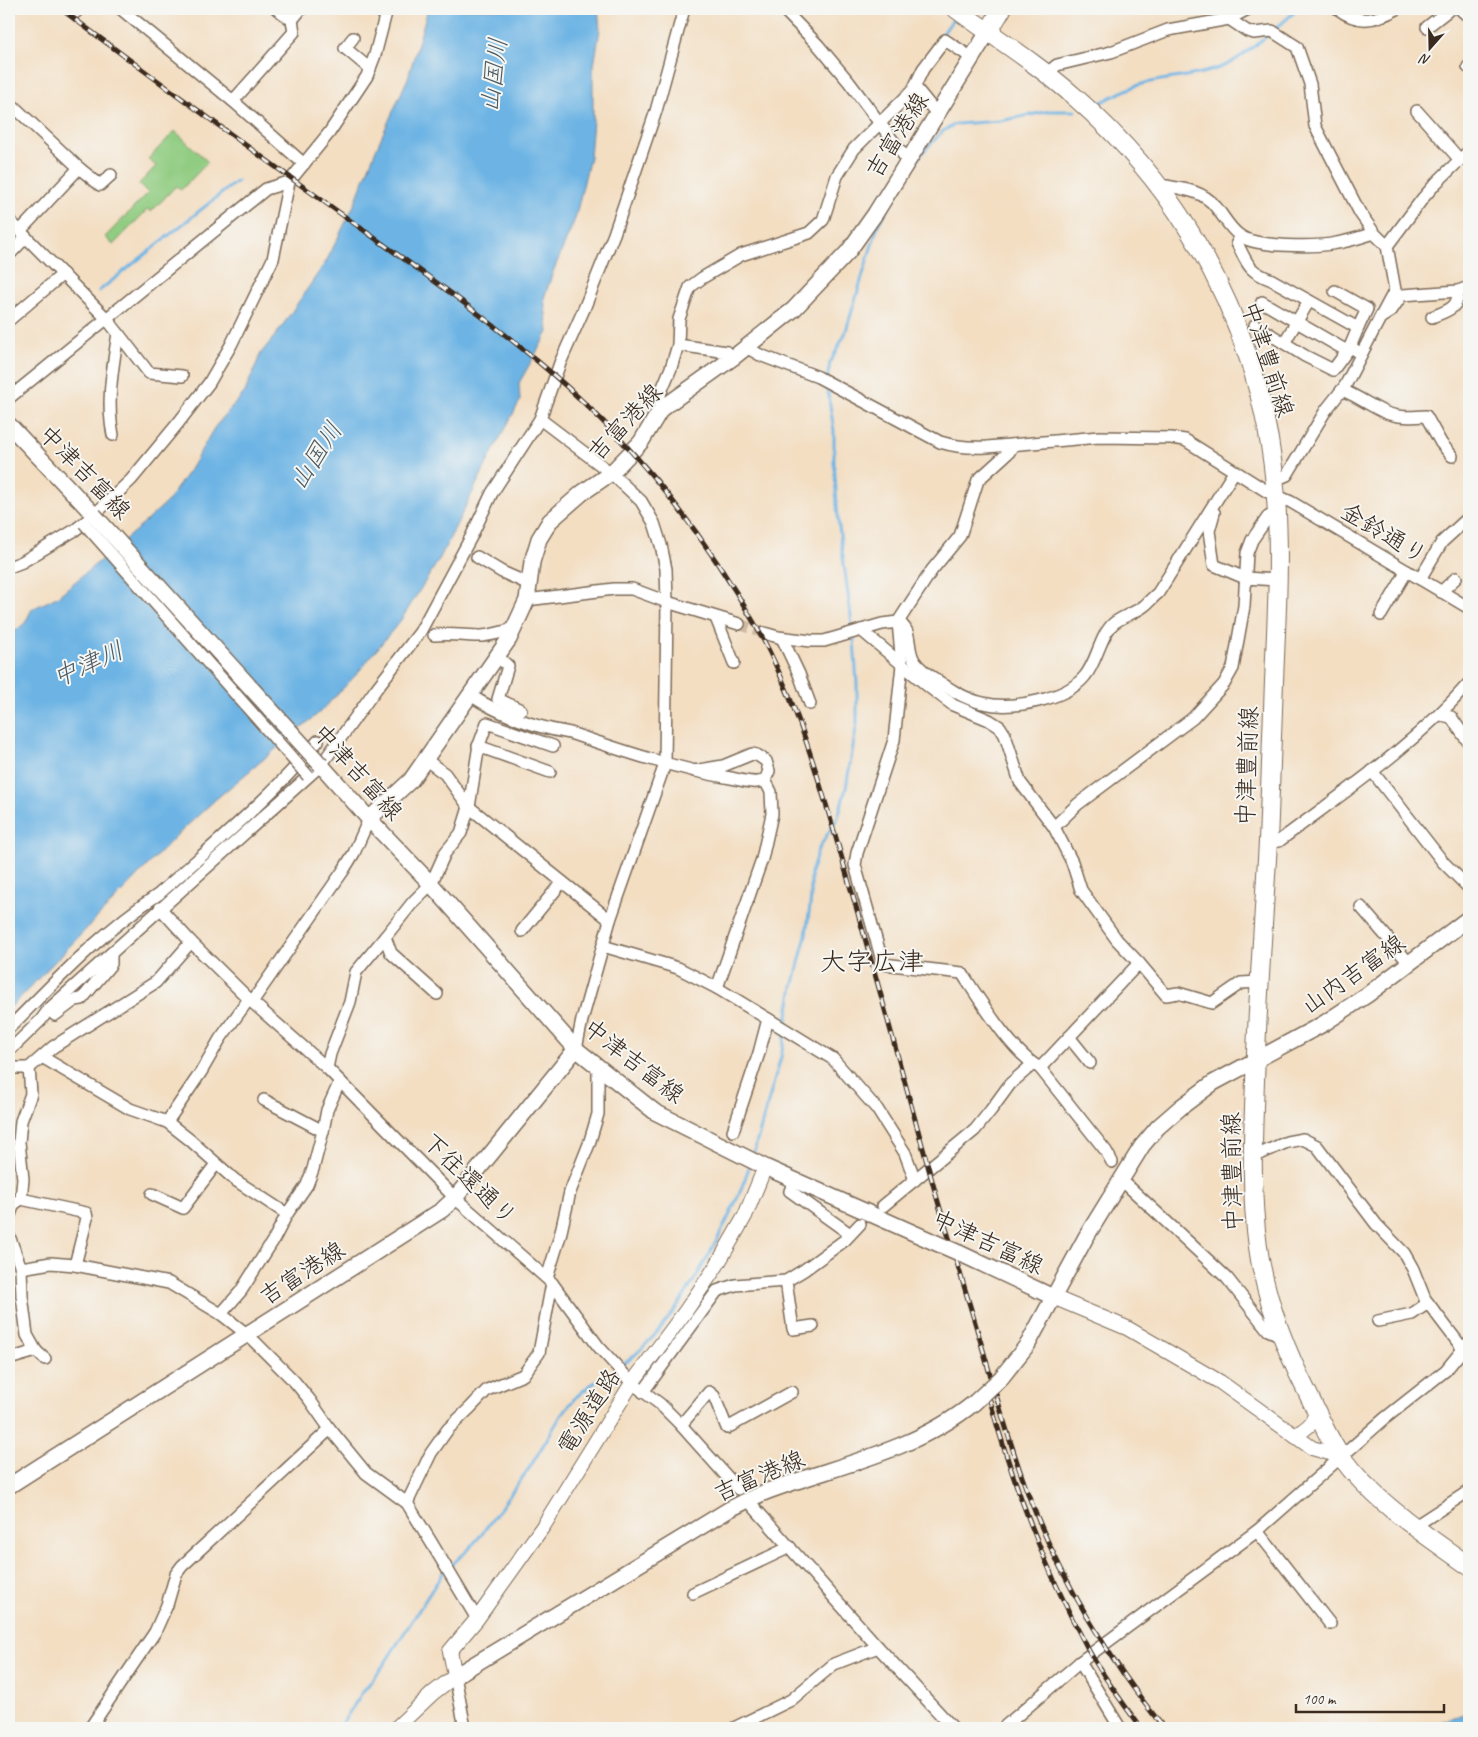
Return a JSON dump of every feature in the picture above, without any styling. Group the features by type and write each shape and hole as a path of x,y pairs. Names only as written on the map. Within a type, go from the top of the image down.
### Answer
{"main road":[{"name":"中津豊前線","path":"956,9 1046,74 1075,97 1109,129 1162,191 1190,231 1211,269 1244,345 1257,386 1268,435 1276,496 1278,580 1268,842 1259,982 1252,1157 1253,1201 1258,1250 1267,1293 1282,1336 1297,1373 1340,1456 1368,1488 1469,1566"},
{"path":"988,32 1002,9"},
{"name":"吉富港線","path":"369,819 410,780 497,656 527,600 532,562 539,539 550,521 582,493 611,473 641,442 662,409 734,357 794,309 848,252 875,214 988,32"},
{"name":"中津吉富線","path":"9,424 89,518 431,884 576,1049 655,1112 765,1167 1054,1297 1086,1237 1142,1146 1158,1127 1213,1083 1256,1059"},
{"name":"山内吉富線","path":"1256,1059 1323,1024 1367,996 1469,918"},
{"name":"吉富港線","path":"9,1486 442,1210 455,1198 576,1049"},
{"name":"吉富港線","path":"455,1676 730,1509 766,1492 888,1451 926,1435 955,1419 1001,1378 1028,1344 1054,1297"}],"street":[{"path":"72,9 76,12 79,9"},
{"path":"121,9 233,101 304,164"},
{"path":"233,101 294,32 292,20 277,9"},
{"path":"292,20 301,9"},
{"path":"9,567 22,562 89,518 131,480 209,383 231,345 273,259 289,182 329,133 367,76 375,55 387,9"},
{"path":"9,1028 74,964 162,901 320,765 420,632 471,537 492,493 540,419 560,363 614,234 656,110 684,9"},
{"path":"783,9 824,52 849,82 908,161"},
{"path":"1046,74 1057,65 1111,52 1168,30 1229,19 1248,9"},
{"path":"1338,9 1348,17 1362,19 1381,18 1397,9"},
{"path":"1427,27 1450,9"},
{"path":"1460,9 1469,17"},
{"path":"1054,827 1078,804 1193,718 1224,684 1233,668 1244,606 1247,553 1252,540 1268,517 1287,475 1326,410 1342,390 1395,290 1387,246 1374,233 1360,213 1316,126 1310,84 1297,47 1272,31 1254,33 1247,31 1229,19"},
{"path":"353,38 345,48 370,69"},
{"path":"662,409 660,394 678,345 679,319 690,287 742,255 808,233 823,220 837,176 854,149 915,87 923,69 945,40 972,58"},
{"path":"915,87 937,114"},
{"path":"9,102 100,186 112,175"},
{"path":"1417,111 1460,160"},
{"path":"1387,246 1423,198 1469,151"},
{"path":"9,255 23,234 79,168"},
{"path":"9,398 266,188 289,182"},
{"path":"1162,191 1166,186 1201,194 1214,204 1240,237 1259,243 1309,245 1336,243 1374,233"},
{"path":"9,220 107,319 149,373 182,376"},
{"path":"1240,237 1237,243 1248,266 1257,275 1272,280 1358,328"},
{"path":"9,320 63,274"},
{"path":"1380,318 1391,310 1402,295 1464,289 1453,307 1432,317"},
{"path":"1255,325 1305,356 1333,370 1349,349 1367,309 1335,291"},
{"path":"1284,343 1309,301"},
{"path":"1262,302 1296,322 1361,354"},
{"path":"113,435 109,418 110,385 118,333"},
{"path":"678,345 727,352 734,357"},
{"name":"金鈴通り","path":"746,347 760,355 818,377 940,442 954,446 969,448 1099,437 1171,438 1185,440 1197,446 1234,472 1276,496 1291,502 1469,608"},
{"path":"1342,390 1356,395 1384,412 1410,417 1426,416 1441,443 1452,456"},
{"path":"540,419 611,473 641,501 654,523 661,545 666,569 668,602 665,764 610,920 582,1020 576,1049"},
{"path":"1012,445 1009,452 978,480 960,536 932,570 898,622 902,665 894,740 857,853 856,865 883,964 962,973 1005,1035 1037,1066 1106,1151 1112,1162"},
{"path":"764,633 782,638 824,641 882,624 898,622 904,626 909,634 911,655 915,662 927,674 964,697 983,704 1015,705 1034,702 1060,694 1073,688 1086,676 1102,641 1113,624 1144,606 1158,593 1234,472"},
{"path":"1210,511 1214,513 1209,531 1214,565 1245,578 1278,580"},
{"path":"89,518 308,776"},
{"path":"1420,579 1442,542 1466,520"},
{"path":"477,557 502,572 529,584"},
{"path":"1381,615 1407,571"},
{"path":"1441,592 1456,578"},
{"path":"527,600 614,589 632,589 739,624"},
{"path":"716,618 734,663"},
{"path":"434,635 480,636 493,635 513,629"},
{"path":"861,630 902,665 954,705 989,720 1000,727 1005,735 1020,782 1054,827 1072,862 1081,890 1117,940 1166,995 1178,993 1212,1003 1241,983 1259,982"},
{"path":"782,638 799,674 810,704"},
{"path":"497,656 508,666 498,699 521,710"},
{"path":"1268,842 1279,841 1372,771 1441,715 1469,683"},
{"path":"470,695 489,708 518,720 570,733 665,764 694,771 748,782 761,782 765,780 769,766 766,761 757,755 746,756 723,766 694,771"},
{"path":"1441,715 1451,717 1469,743"},
{"path":"327,1068 330,1054 350,1002 356,972 413,902 431,884 445,853 461,834 470,807 478,746 487,723 553,746"},
{"path":"9,1051 41,1020 49,1009 110,954 293,771 318,741"},
{"path":"478,746 550,772"},
{"path":"426,759 445,774 470,807 610,920"},
{"path":"1372,771 1442,862 1469,888"},
{"path":"717,988 764,850 772,814 771,792 765,780"},
{"path":"167,1122 202,1072 220,1039 343,871 354,853 369,819"},
{"path":"522,931 562,882"},
{"name":"下往還通り","path":"162,901 191,942 250,1000 327,1068 455,1198 550,1280 598,1346 638,1388 660,1404 681,1425 738,1490"},
{"path":"1361,906 1409,963"},
{"path":"385,937 392,953 437,994"},
{"path":"9,1068 29,1068 53,1047 156,982 191,942"},
{"path":"603,946 678,968 717,988 833,1059 877,1109 905,1153 915,1180"},
{"path":"883,1206 975,1130 1010,1084 1037,1066 1069,1037 1139,963"},
{"path":"33,1004 41,1020"},
{"path":"733,1131 759,1053 768,1019"},
{"path":"1069,1037 1090,1063"},
{"path":"42,1057 130,1109 167,1122 235,1180 286,1214"},
{"path":"21,1199 23,1179 19,1142 21,1121 31,1094 29,1068"},
{"path":"407,1503 430,1453 448,1429 487,1390 523,1375 539,1353 550,1280 570,1192 589,1144 598,1114 598,1068"},
{"path":"221,1314 241,1291 274,1239 286,1214 307,1185 313,1169 327,1110 340,1081"},
{"path":"264,1100 323,1131"},
{"path":"1003,1728 1080,1662 1257,1531 1340,1456 1446,1370 1466,1346 1428,1303 1404,1253 1376,1224 1317,1146 1303,1139 1287,1142 1252,1157"},
{"path":"152,1194 183,1208 216,1164"},
{"name":"電源道路","path":"455,1676 450,1651 477,1619 638,1388 685,1312 717,1265 745,1216 765,1167"},
{"path":"794,1179 790,1191 850,1234"},
{"path":"1128,1186 1227,1278 1268,1330 1282,1336"},
{"path":"9,1217 14,1204 21,1199 86,1213 87,1218 75,1265"},
{"path":"638,1388 717,1291 735,1285 786,1281 845,1240 860,1224"},
{"path":"9,1236 21,1268 22,1296 27,1335 41,1355 9,1359"},
{"path":"21,1268 44,1264 75,1265 169,1283 221,1314 248,1335 294,1380 330,1429 366,1473 407,1503 477,1619"},
{"path":"786,1281 793,1329 813,1326"},
{"path":"1054,1297 1128,1328 1181,1358 1244,1398 1312,1448 1340,1456"},
{"path":"1378,1321 1412,1314 1428,1303"},
{"path":"681,1425 709,1392 714,1396 727,1428 792,1392"},
{"path":"1295,1436 1314,1420 1316,1410"},
{"path":"90,1728 155,1632 167,1605 176,1574 182,1566 330,1429"},
{"path":"1415,1526 1469,1491"},
{"path":"753,1506 878,1647 953,1728"},
{"path":"1257,1531 1330,1624"},
{"path":"693,1593 790,1547"},
{"path":"734,1728 791,1700 834,1664 878,1647"},
{"path":"1080,1662 1120,1728"},
{"path":"396,1728 433,1693 455,1676 465,1728"}],"green space":[{"path":"175,131 208,162 181,190 176,186 151,212 148,209 113,245 105,237 148,193 139,184 156,166 148,159"}],"water":[{"path":"428,9 598,9 600,29 593,72 593,119 590,157 575,219 544,298 548,332 519,383 520,401 440,558 401,620 355,676 320,712 216,799 175,837 9,1009 9,636 25,623 32,609 57,597 167,502 191,468 214,428 245,392 261,353 278,332 327,260 354,205 377,147 408,78"},
{"path":"1469,1712 1469,1728 1428,1728 1437,1723"}],"waterway":[{"path":"1274,30 1298,9"},
{"path":"939,39 956,15"},
{"path":"1097,104 1142,84 1194,75 1224,66 1241,56 1268,35"},
{"path":"915,164 922,153 943,131 956,124 1000,121 1050,111 1075,111"},
{"path":"99,291 237,181"},
{"path":"827,380 830,363 845,334 878,225 892,201"},
{"path":"673,328 676,310"},
{"path":"786,1027 792,991 806,935 811,898 811,873 818,850 838,817 846,788 857,723 854,639 838,519 834,431 827,386"},
{"path":"753,1155 781,1057 785,1033"},
{"path":"621,1366 650,1340 688,1290 727,1220 740,1192 750,1163"},
{"path":"449,1567 481,1535 530,1467 562,1414 575,1398 589,1386 616,1370"},
{"path":"339,1728 383,1666 444,1571"}],"tunnel":[{"path":"739,624 764,633"}],"railway":[{"path":"61,9 464,303 549,371 580,398 637,458 689,522 713,556 756,626 772,657 786,688 810,753 861,923 937,1198 1005,1424 1030,1499 1056,1559 1088,1619 1125,1676 1164,1728"},
{"path":"989,1397 998,1430 1031,1526 1058,1589 1094,1659 1113,1690 1141,1728"}],"district":[{"name":"大字広津","path":"872,961"}],"water label":[{"name":"山国川","path":"494,75"},
{"name":"山国川","path":"316,456"},
{"name":"中津川","path":"88,664"}]}
